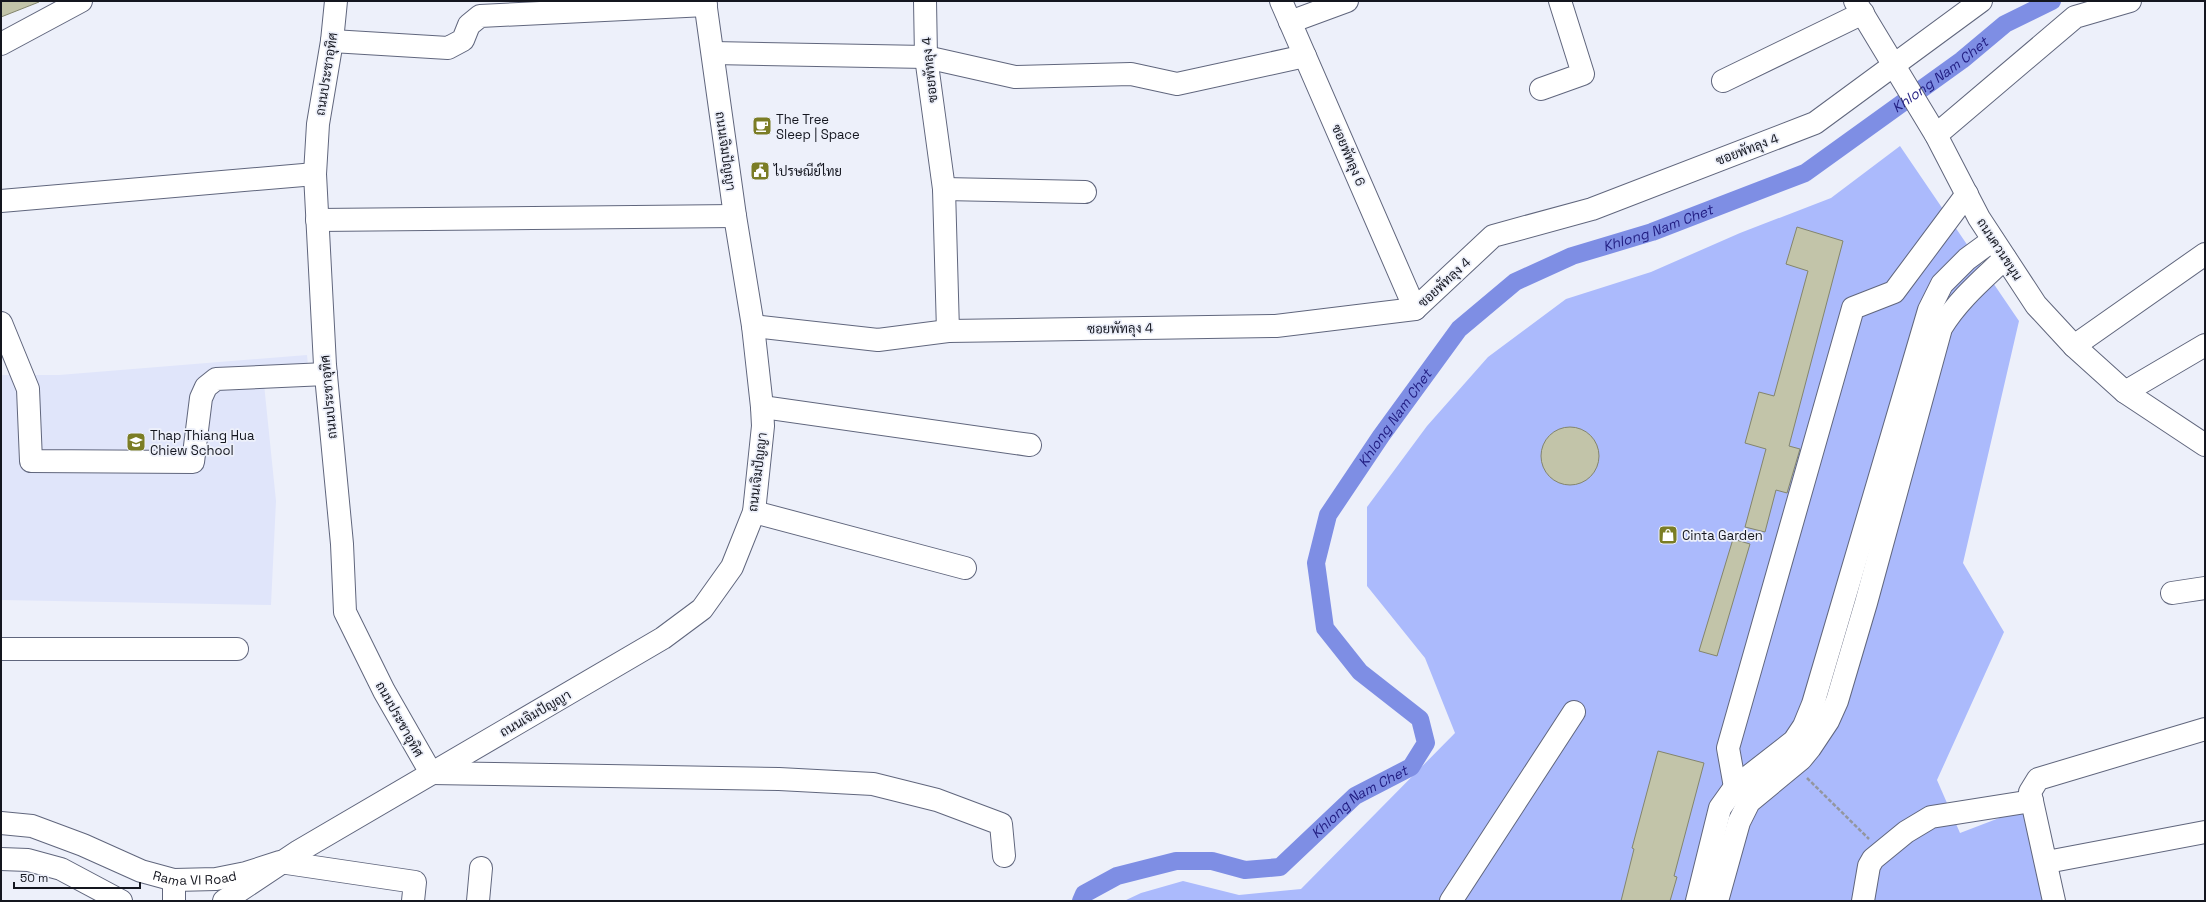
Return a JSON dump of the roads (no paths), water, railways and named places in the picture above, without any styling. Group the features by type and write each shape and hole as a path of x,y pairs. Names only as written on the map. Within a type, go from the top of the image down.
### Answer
{"street":[{"path":"1,44 81,1"},
{"name":"ถนนประชาอุทิศ","path":"336,1 332,40 318,124 315,174 326,374 342,544 345,612 384,691 431,773"},
{"name":"ซอยพัทลุง 4","path":"925,1 926,57 944,189 948,331"},
{"name":"ซอยพัทลุง 6","path":"1281,1 1415,309"},
{"path":"1290,22 1347,1"},
{"path":"1541,89 1583,74 1560,1"},
{"name":"ซอยพัทลุง 4","path":"753,326 878,340 948,331 1276,326 1415,309 1493,236 1592,209 1816,123 1981,1"},
{"path":"1933,132 2075,17 2130,1"},
{"path":"332,40 448,48 463,40 469,25 480,16 706,3"},
{"name":"ถนนเจิมปัญญา","path":"280,862 663,638 702,608 732,567 754,512 762,426 762,407 753,326 735,216 706,3"},
{"path":"1723,81 1859,7"},
{"name":"ถนนควนขนุน","path":"1859,7 1895,64 1966,194 1993,240 2036,305 2074,346 2125,392 2205,445"},
{"path":"714,53 926,57 1015,77 1131,74 1177,84 1305,56"},
{"path":"1,200 315,174"},
{"path":"944,189 1085,192"},
{"path":"1735,787 1728,748 1854,308 1894,292 1966,194"},
{"path":"317,220 735,216"},
{"path":"1697,901 1720,808 1735,787 1788,758 1810,748 1834,708 1866,603 1942,284 1967,259 1993,240"},
{"path":"2074,346 2205,254"},
{"path":"1717,901 1739,822 1749,802 1788,758 1794,741 1804,726 1813,704 1844,600 1933,324 1950,312 1966,294 2005,258"},
{"path":"1,323 28,389 31,461 193,462 201,398 206,387 216,379 326,374"},
{"path":"2125,392 2205,345"},
{"path":"762,407 1030,445"},
{"path":"754,512 965,568"},
{"path":"2172,593 2205,588"},
{"path":"1844,600 1866,603"},
{"path":"1,649 237,649"},
{"path":"1451,901 1574,712"},
{"path":"2054,901 2047,862 2030,792 2038,779 2205,729"},
{"path":"431,773 689,779 780,779 873,784 937,800 1001,824 1004,856"},
{"path":"1863,901 1870,862 1881,851 1906,832 1931,817 2032,801"},
{"name":"Rama VI Road","path":"1,823 32,826 83,845 141,871 174,891 216,879 246,873 280,862"},
{"path":"2047,862 2205,832"},
{"path":"1,859 28,860 61,869 121,901"},
{"path":"280,862 415,882 413,901"},
{"name":"Rama VI Road","path":"224,901 280,862"},
{"path":"478,901 481,868"}],"waterway":[{"name":"Khlong Nam Chet","path":"1081,901 1084,894 1117,876 1176,861 1212,861 1245,870 1280,867 1355,796 1411,767 1426,743 1420,719 1360,672 1325,628 1316,563 1328,515 1381,436 1459,329 1515,282 1572,256 1652,232 1805,173 1962,60 2005,24 2052,1"}],"place":[{"name":"The Tree Sleep | Space","path":"762,126"},
{"name":"ไปรษณีย์ไทย","path":"760,171"},
{"name":"Thap Thiang Hua Chiew School","path":"136,442"},
{"name":"Cinta Garden","path":"1668,535"}]}
